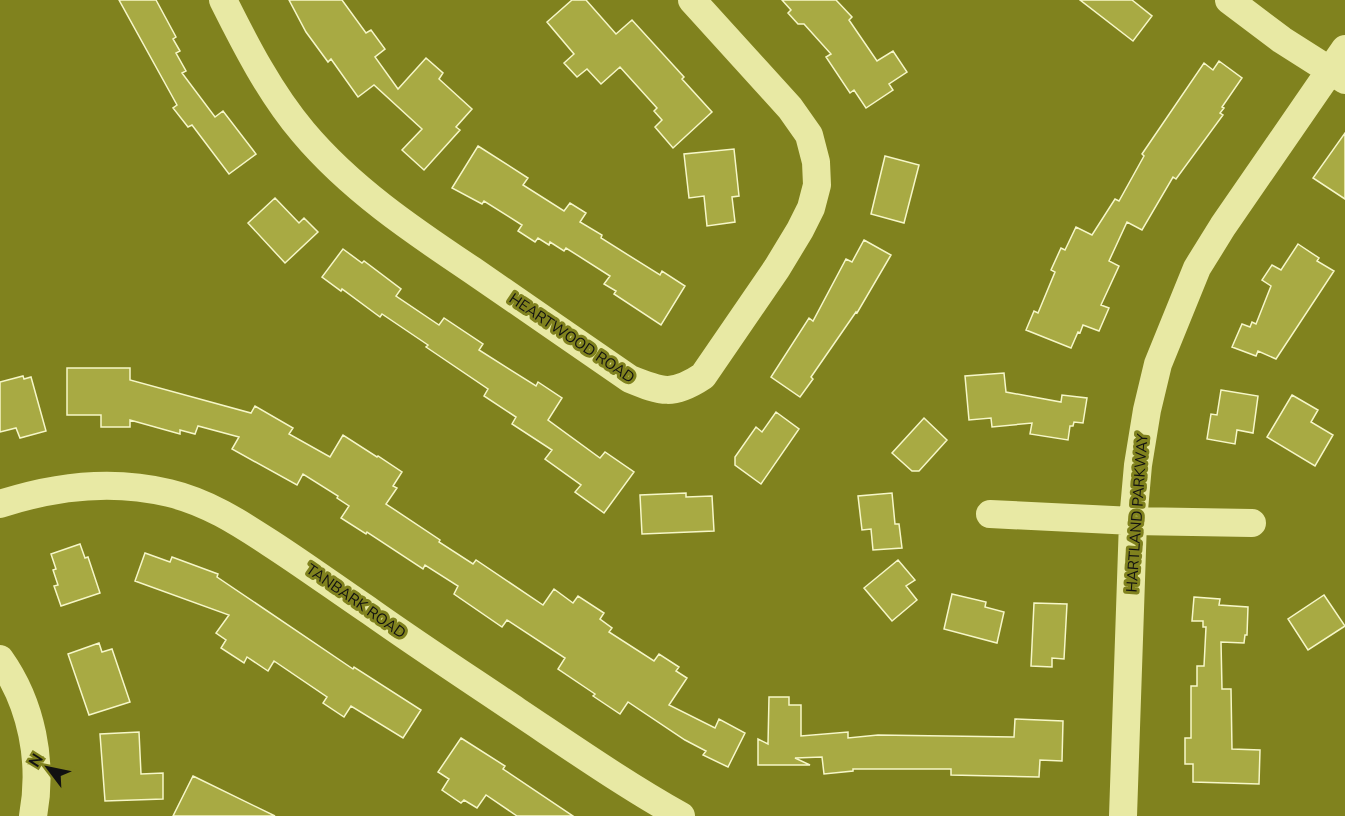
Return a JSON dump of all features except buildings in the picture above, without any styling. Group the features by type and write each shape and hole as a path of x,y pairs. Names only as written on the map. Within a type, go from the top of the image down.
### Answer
{"street":[{"name":"HEARTWOOD ROAD","path":"223,0 245,44 303,132 370,196 418,234 630,379 652,388 667,390 685,387 703,376 777,268 800,230 812,208 817,185 816,162 809,135 790,108 692,0"},
{"path":"1229,0 1282,40 1340,66"},
{"name":"HARTLAND PARKWAY","path":"1123,816 1133,521 1138,465 1147,410 1158,364 1197,268 1223,226 1340,66"},
{"name":"TANBARK ROAD","path":"0,504 33,493 69,486 104,485 138,487 169,493 229,516 302,563 604,770 681,816"},
{"path":"990,514 1133,521 1252,523"},
{"path":"0,659 19,694 35,746 37,772 33,816"}]}
